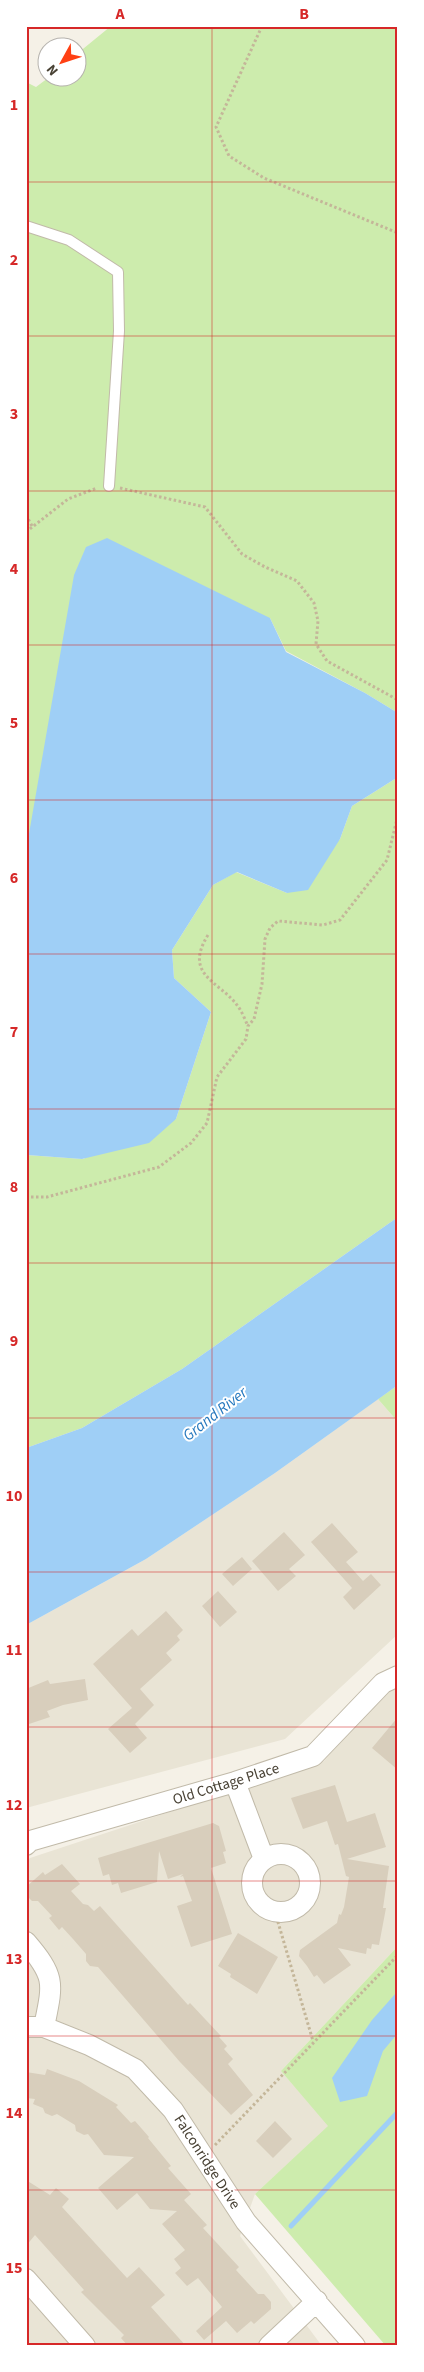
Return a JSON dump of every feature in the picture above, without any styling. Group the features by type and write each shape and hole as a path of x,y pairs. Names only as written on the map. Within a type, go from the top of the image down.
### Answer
{"street":[{"name":"Old Cottage Place","path":"26,1845 30,1841 235,1782 313,1756 383,1683 398,1675"},
{"path":"235,1782 264,1858"},
{"path":"274,1854 294,1856 304,1864 309,1874 310,1883 306,1899 292,1910 275,1912 266,1908 253,1891 253,1875 264,1858 274,1854"},
{"path":"26,1942 49,1972 52,1986 35,2027"},
{"name":"Falconridge Drive","path":"35,2027 89,2045 135,2069 173,2110 246,2222 355,2346"},
{"path":"26,2279 85,2346"},
{"path":"269,2346 317,2301"}],"lane":[{"path":"26,226 69,240 118,272 119,330 109,486"}],"path":[{"path":"262,26 216,127 229,156 264,178 398,233"},
{"path":"26,532 68,499 93,489 109,486 205,507 242,554 265,567 297,581 314,602 318,621 316,644 326,662 398,700"},
{"path":"26,515 32,526"},
{"path":"26,1197 47,1197 159,1167 191,1143 207,1123 217,1077 246,1039 248,1026 254,1019 262,984 262,954 265,939 270,928 278,921 323,925 340,920 387,860 398,815"},
{"path":"208,935 202,945 200,963 208,979 238,1005 248,1026"},
{"path":"275,1912 313,2042"},
{"path":"204,2156 398,1955"}],"shaded area":[{"path":"378,1399 398,1422 398,1634 285,1739 26,1808 26,1625 146,1559 275,1473"},
{"path":"398,1671 398,1946 281,2071 329,2126 255,2194 240,2236 322,2346 26,2346 26,1862 30,1858 324,1761"}],"green space":[{"path":"111,26 398,26 398,713 365,693 286,651 270,618 26,851 26,82 36,87 38,86 38,88 88,88 88,45"},
{"path":"398,777 398,1217 182,1369 82,1428 26,1448 26,1155 83,1159 176,1119 211,1012 174,978 172,950 213,885 236,872 287,893 340,839 352,806"},
{"path":"398,1385 398,1422 378,1399"},
{"path":"398,1946 398,2346 386,2346 255,2194 328,2126 281,2071"}],"water":[{"path":"107,538 270,618 286,652 365,693 398,713 398,777 352,806 340,839 308,890 287,893 237,872 213,885 172,950 174,978 211,1012 176,1119 149,1143 82,1159 27,1155 26,851 74,575 86,547"},
{"name":"Grand River","path":"398,1217 398,1385 275,1473 146,1559 26,1625 26,1448 82,1428 182,1369"},
{"path":"396,1993 398,2033 383,2051 367,2096 340,2102 332,2078 372,2020"}],"building":[{"path":"332,1523 358,1552 346,1562 363,1581 371,1574 381,1585 354,1610 343,1597 352,1588 311,1542"},
{"path":"284,1532 305,1555 289,1569 296,1576 278,1591 252,1561"},
{"path":"242,1557 252,1569 233,1586 222,1574"},
{"path":"218,1591 237,1612 220,1627 202,1606"},
{"path":"166,1611 183,1630 177,1636 180,1640 166,1653 172,1660 140,1689 154,1705 135,1724 147,1738 130,1753 108,1729 132,1708 93,1664 132,1629 138,1636"},
{"path":"85,1679 88,1700 63,1705 47,1711 50,1717 26,1725 26,1689 48,1680 50,1684"},
{"path":"398,1717 398,1770 372,1748"},
{"path":"335,1785 347,1822 375,1813 386,1847 347,1859 389,1866 383,1908 386,1908 379,1945 372,1944 371,1949 367,1948 366,1954 338,1948 351,1965 324,1984 317,1975 314,1977 299,1956 300,1950 337,1923 339,1914 341,1915 344,1907 349,1877 346,1876 338,1844 335,1845 327,1821 303,1829 291,1798"},
{"path":"213,1823 219,1826 226,1851 223,1852 226,1863 211,1868 232,1934 191,1947 177,1906 192,1901 183,1876 180,1877 183,1874 168,1879 159,1851 157,1882 121,1893 118,1883 112,1885 109,1874 103,1876 98,1858"},
{"path":"62,1864 80,1884 71,1891 83,1904 88,1905 94,1911 100,1906 188,2005 190,2003 221,2036 219,2037 227,2046 224,2049 233,2059 228,2064 253,2095 231,2115 180,2062 98,1967 90,1966 86,1961 86,1954 62,1927 59,1930 49,1918 52,1916 38,1901 32,1901 26,1895 26,1887 43,1872 45,1875"},
{"path":"238,1933 278,1957 257,1994 230,1977 231,1974 218,1966"},
{"path":"47,2069 79,2081 118,2105 116,2107 131,2123 135,2121 149,2137 171,2166 168,2168 191,2194 184,2200 207,2225 203,2228 239,2267 236,2270 258,2294 264,2294 271,2302 271,2309 254,2324 251,2321 237,2333 226,2321 204,2340 196,2331 222,2307 198,2278 187,2286 175,2273 181,2268 174,2259 185,2250 162,2224 177,2211 150,2209 137,2193 117,2210 98,2188 134,2157 104,2155 88,2134 84,2135 76,2131 75,2125 57,2114 52,2116 45,2113 43,2108 33,2104 35,2099 26,2098 26,2072 45,2075"},
{"path":"275,2121 292,2139 273,2158 256,2141"},
{"path":"26,2180 50,2195 56,2188 69,2199 62,2207 127,2278 139,2267 165,2295 151,2307 186,2346 128,2346 121,2338 124,2335 81,2292 84,2290 35,2235 26,2246"}],"waterway":[{"path":"291,2226 398,2112"}]}
